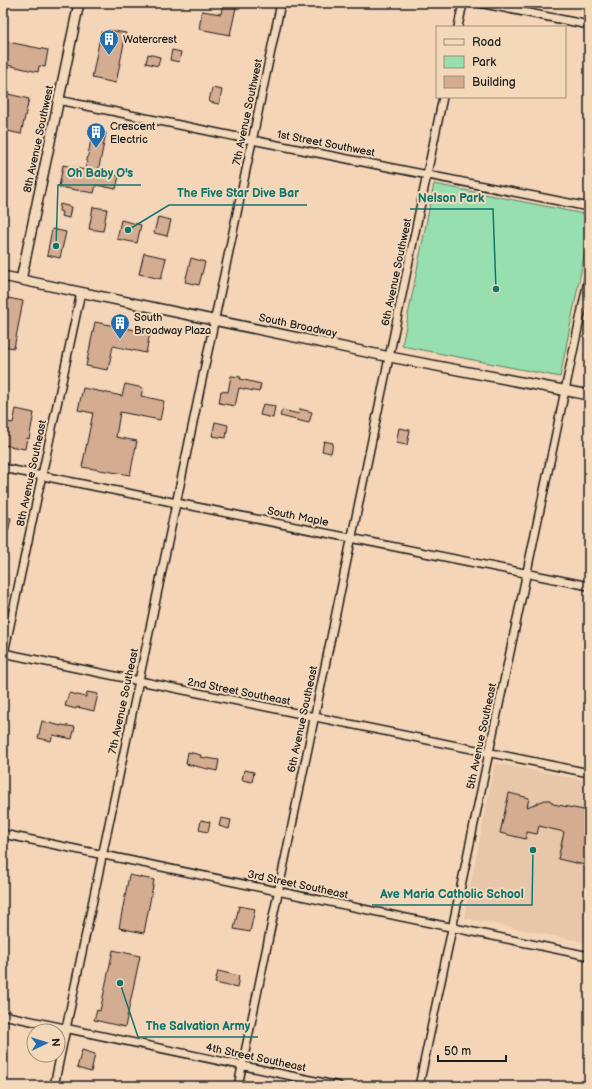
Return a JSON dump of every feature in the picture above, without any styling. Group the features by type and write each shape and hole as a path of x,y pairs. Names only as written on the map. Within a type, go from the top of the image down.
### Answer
{"street":[{"name":"8th Avenue Southwest","path":"21,280 79,3"},
{"name":"7th Avenue Southwest","path":"215,320 280,3"},
{"path":"458,26 463,3"},
{"path":"479,3 589,25"},
{"name":"6th Avenue Southwest","path":"390,357 444,98"},
{"name":"1st Street Southwest","path":"58,100 589,207"},
{"name":"South Broadway","path":"3,276 390,357 589,395"},
{"name":"5th Avenue Southeast","path":"420,1086 589,276"},
{"name":"8th Avenue Southeast","path":"3,655 81,292"},
{"name":"7th Avenue Southeast","path":"54,1086 215,320"},
{"name":"6th Avenue Southeast","path":"238,1086 390,357"},
{"name":"South Maple","path":"3,468 589,586"},
{"name":"2nd Street Southeast","path":"3,655 589,773"},
{"name":"3rd Street Southeast","path":"3,834 589,956"},
{"name":"4th Street Southeast","path":"3,1015 339,1086"}],"shaded area":[{"path":"495,763 589,781 589,943 464,918"}],"green space":[{"path":"434,184 589,215 589,231 560,377 402,346"}],"building":[{"path":"223,3 237,3 230,35 199,29 202,11 221,14"},
{"name":"Watercrest","path":"108,30 126,33 116,83 92,78 101,32 107,33"},
{"path":"3,41 48,50 45,67 39,66 38,72 3,64"},
{"path":"172,50 181,52 179,62 170,60"},
{"path":"148,54 160,57 158,66 146,63"},
{"path":"212,88 222,90 219,104 209,102"},
{"path":"4,93 29,99 21,134 3,130"},
{"name":"Crescent Electric","path":"93,130 106,133 98,172 119,176 116,189 96,185 94,193 59,187 63,165 85,170"},
{"path":"60,204 71,207 69,218 61,216 62,212 59,211"},
{"path":"93,207 107,209 103,231 89,229"},
{"path":"158,217 171,220 167,236 154,233"},
{"path":"121,220 141,225 137,243 117,239"},
{"path":"52,229 66,232 60,258 47,255"},
{"path":"144,253 166,258 161,279 139,274"},
{"path":"191,258 205,262 199,285 185,282"},
{"path":"3,297 23,301 14,348 3,346"},
{"name":"South Broadway Plaza","path":"95,322 150,333 146,353 113,346 108,370 86,366"},
{"path":"231,376 241,377 240,379 261,384 259,392 239,388 235,406 219,403 221,391 228,392"},
{"path":"125,384 143,388 141,396 164,401 160,420 120,412 116,437 137,441 130,475 82,467 93,413 78,410 83,388 122,396"},
{"path":"263,404 275,406 273,418 260,415"},
{"path":"16,409 34,413 29,439 27,438 25,449 3,445 3,421 13,423"},
{"path":"300,409 312,412 309,423 280,416 282,410 299,414"},
{"path":"215,422 228,425 226,438 212,436"},
{"path":"399,428 410,430 407,445 396,443"},
{"path":"324,441 333,443 331,453 322,451"},
{"path":"3,517 11,518 6,541 3,541"},
{"path":"87,692 98,694 94,711 65,706 69,693 86,697"},
{"path":"42,721 61,726 75,727 72,739 53,735 51,741 38,738"},
{"path":"188,752 201,755 200,757 219,760 217,771 186,764"},
{"path":"244,770 254,772 252,782 242,780"},
{"path":"509,793 529,798 527,807 545,800 550,800 553,804 589,811 589,866 558,859 564,832 539,826 537,834 527,832 526,839 500,833"},
{"path":"221,818 231,820 229,829 219,826"},
{"path":"201,820 210,822 208,832 199,830"},
{"path":"129,875 154,880 144,933 119,928"},
{"path":"239,906 255,909 250,932 234,929"},
{"path":"113,950 140,956 125,1027 94,1020 97,1010 100,1011"},
{"path":"218,971 239,976 237,988 215,983"},
{"path":"82,1050 95,1054 91,1072 77,1068"}],"place":[{"name":"Watercrest","path":"109,56"},
{"name":"Crescent Electric","path":"96,149"},
{"name":"The Five Star Dive Bar","path":"128,230"},
{"name":"Oh Baby O's","path":"56,246"},
{"name":"Nelson Park","path":"496,289"},
{"name":"South Broadway Plaza","path":"120,340"},
{"name":"Ave Maria Catholic School","path":"533,850"},
{"name":"The Salvation Army","path":"120,983"}]}
